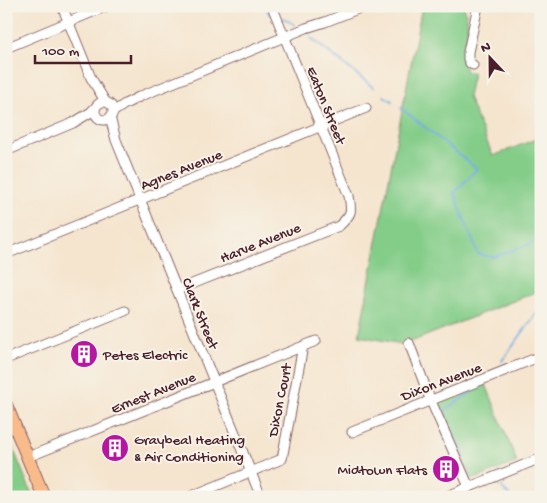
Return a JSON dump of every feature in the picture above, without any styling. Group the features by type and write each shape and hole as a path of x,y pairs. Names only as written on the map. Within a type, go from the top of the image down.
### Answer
{"highway":[{"path":"6,405 44,497"}],"street":[{"path":"62,6 69,22"},
{"path":"6,48 107,6"},
{"name":"Eaton Street","path":"272,6 349,196 350,214"},
{"path":"6,152 73,122 86,119 121,102 141,96 306,28 365,6"},
{"path":"474,65 470,64 468,52 475,11 478,6"},
{"name":"Clark Street","path":"69,22 261,497"},
{"name":"Agnes Avenue","path":"6,254 366,108"},
{"name":"Harve Avenue","path":"177,290 339,226 350,214"},
{"path":"6,359 124,311"},
{"name":"Ernest Avenue","path":"28,457 316,341"},
{"path":"409,343 430,400 469,487"},
{"name":"Dixon Court","path":"251,472 282,458 303,346"},
{"name":"Dixon Avenue","path":"352,432 541,356"},
{"path":"445,497 541,458"},
{"path":"189,497 251,472"}],"green space":[{"path":"422,6 464,6 468,23 465,71 473,72 468,97 493,156 541,137 541,290 402,344 359,336"},
{"path":"485,382 517,462 475,479 471,477 436,402"},
{"path":"6,431 33,497 6,497"}],"waterway":[{"path":"265,6 271,15"},
{"path":"283,18 295,25"},
{"path":"311,38 374,88"},
{"path":"384,96 392,101"},
{"path":"401,108 477,169 454,193 478,254 494,257 541,240"},
{"path":"502,361 541,307"},
{"path":"466,458 453,435 444,411 468,395 476,387"},
{"path":"501,486 510,497"}],"place":[{"name":"Petes Electric","path":"84,354"},
{"name":"Graybeal Heating & Air Conditioning","path":"115,448"},
{"name":"Midtown Flats","path":"446,469"}]}
